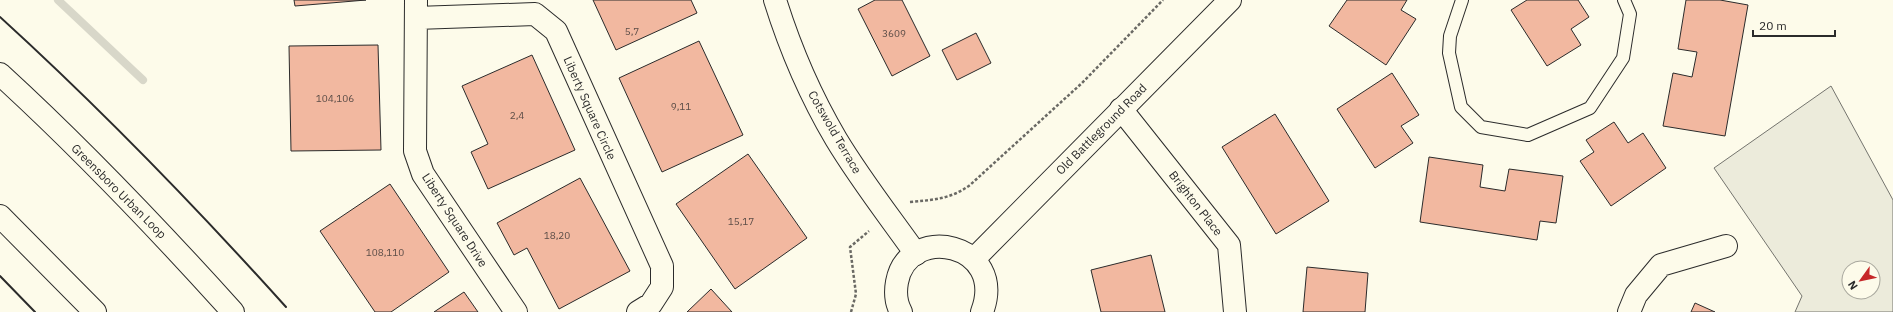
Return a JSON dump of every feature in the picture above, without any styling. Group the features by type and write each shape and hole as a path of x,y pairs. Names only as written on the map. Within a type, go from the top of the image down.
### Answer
{"main road":[{"name":"Cotswold Terrace","path":"775,0 800,67 819,108 858,174 916,254"},
{"name":"Old Battleground Road","path":"974,259 1121,108 1230,0"},
{"name":"Liberty Square Drive","path":"416,9 415,151 423,174 516,312"},
{"name":"Liberty Square Circle","path":"416,9 535,14 556,31 662,266 662,287 651,304 638,312"},
{"name":"Greensboro Urban Loop","path":"0,74 96,167 184,257 233,312"},
{"name":"Brighton Place","path":"1121,108 1229,245 1235,312"},
{"path":"0,216 95,312"},
{"path":"901,312 898,307 896,292 898,277 905,264 916,254 930,247 946,246 961,250 974,259 982,271 987,285 987,301 982,312"},
{"path":"1629,312 1636,295 1661,265 1726,246"}],"lane":[{"path":"1462,0 1450,36 1448,53 1461,107 1481,127 1528,136 1590,108 1624,58 1630,14 1624,0"}],"path":[{"path":"851,312 856,294 850,247 906,202 944,198 959,194 970,186 1082,83 1163,0"}],"shaded area":[{"path":"1831,86 1893,200 1893,312 1795,312 1802,296 1714,168"}],"building":[{"path":"294,0 366,0 295,6"},
{"path":"593,0 691,0 697,13 616,50"},
{"path":"875,0 902,0 930,56 892,76 858,9"},
{"path":"1347,0 1407,0 1401,10 1416,19 1386,65 1329,26"},
{"path":"1527,0 1578,0 1589,17 1571,29 1581,45 1547,66 1511,10"},
{"path":"1686,0 1720,0 1748,5 1725,136 1663,126 1673,73 1692,77 1697,52 1678,49"},
{"path":"976,33 991,63 957,80 942,50"},
{"path":"699,41 743,135 662,172 619,78"},
{"path":"378,45 381,150 291,151 289,46"},
{"path":"532,55 575,150 488,189 471,152 488,144 462,86"},
{"path":"1392,73 1419,115 1401,126 1413,143 1375,168 1337,109"},
{"path":"1275,114 1329,201 1276,234 1222,147"},
{"path":"1614,122 1628,143 1643,133 1666,168 1611,206 1580,161 1594,152 1586,140"},
{"path":"748,154 807,238 735,289 676,204"},
{"path":"1429,157 1483,165 1480,187 1505,191 1509,169 1563,176 1556,223 1540,221 1537,240 1420,222"},
{"path":"580,178 630,271 559,309 527,248 514,255 497,223"},
{"path":"390,184 449,272 391,312 375,312 320,231"},
{"path":"1151,255 1165,312 1101,312 1091,270"},
{"path":"1307,267 1368,273 1365,312 1303,312"},
{"path":"711,289 732,312 687,312"},
{"path":"464,292 478,312 434,312"},
{"path":"1695,303 1715,312 1691,312"}],"waterway":[{"path":"58,0 143,80"}],"wall":[{"path":"0,17 38,52 147,159 286,307"},
{"path":"0,276 35,312"}]}
